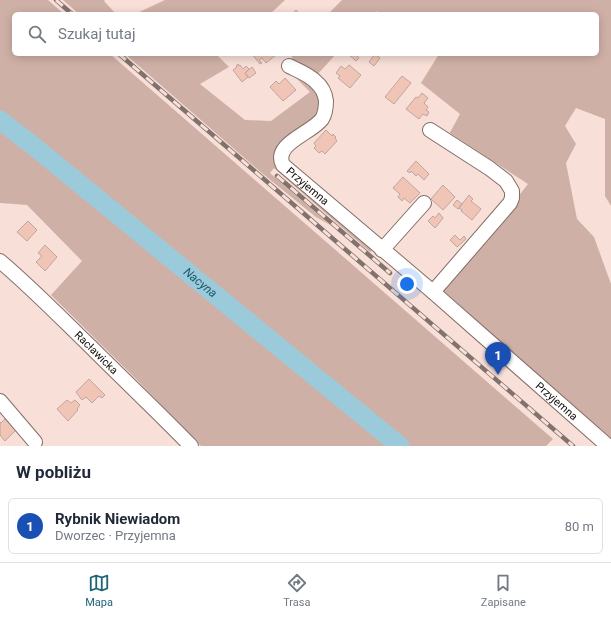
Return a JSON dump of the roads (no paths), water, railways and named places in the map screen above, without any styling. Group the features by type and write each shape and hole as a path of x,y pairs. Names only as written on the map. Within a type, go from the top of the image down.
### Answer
{"street":[{"name":"Przyjemna","path":"289,66 318,83 324,93 326,104 320,121 283,150 280,157 283,165 433,292 608,446"},
{"path":"430,130 489,168 506,181 512,191 510,203 433,292"},
{"path":"382,250 424,203"},
{"name":"Racławicka","path":"0,261 168,422 191,446"},
{"path":"0,401 36,442"}],"waterway":[{"name":"Nacyna","path":"0,120 400,446"}],"railway":[{"path":"56,0 70,12"},
{"path":"121,56 573,446"},
{"path":"277,176 390,273"}],"place":[{"name":"Rybnik Niewiadom","path":"498,375"}]}
